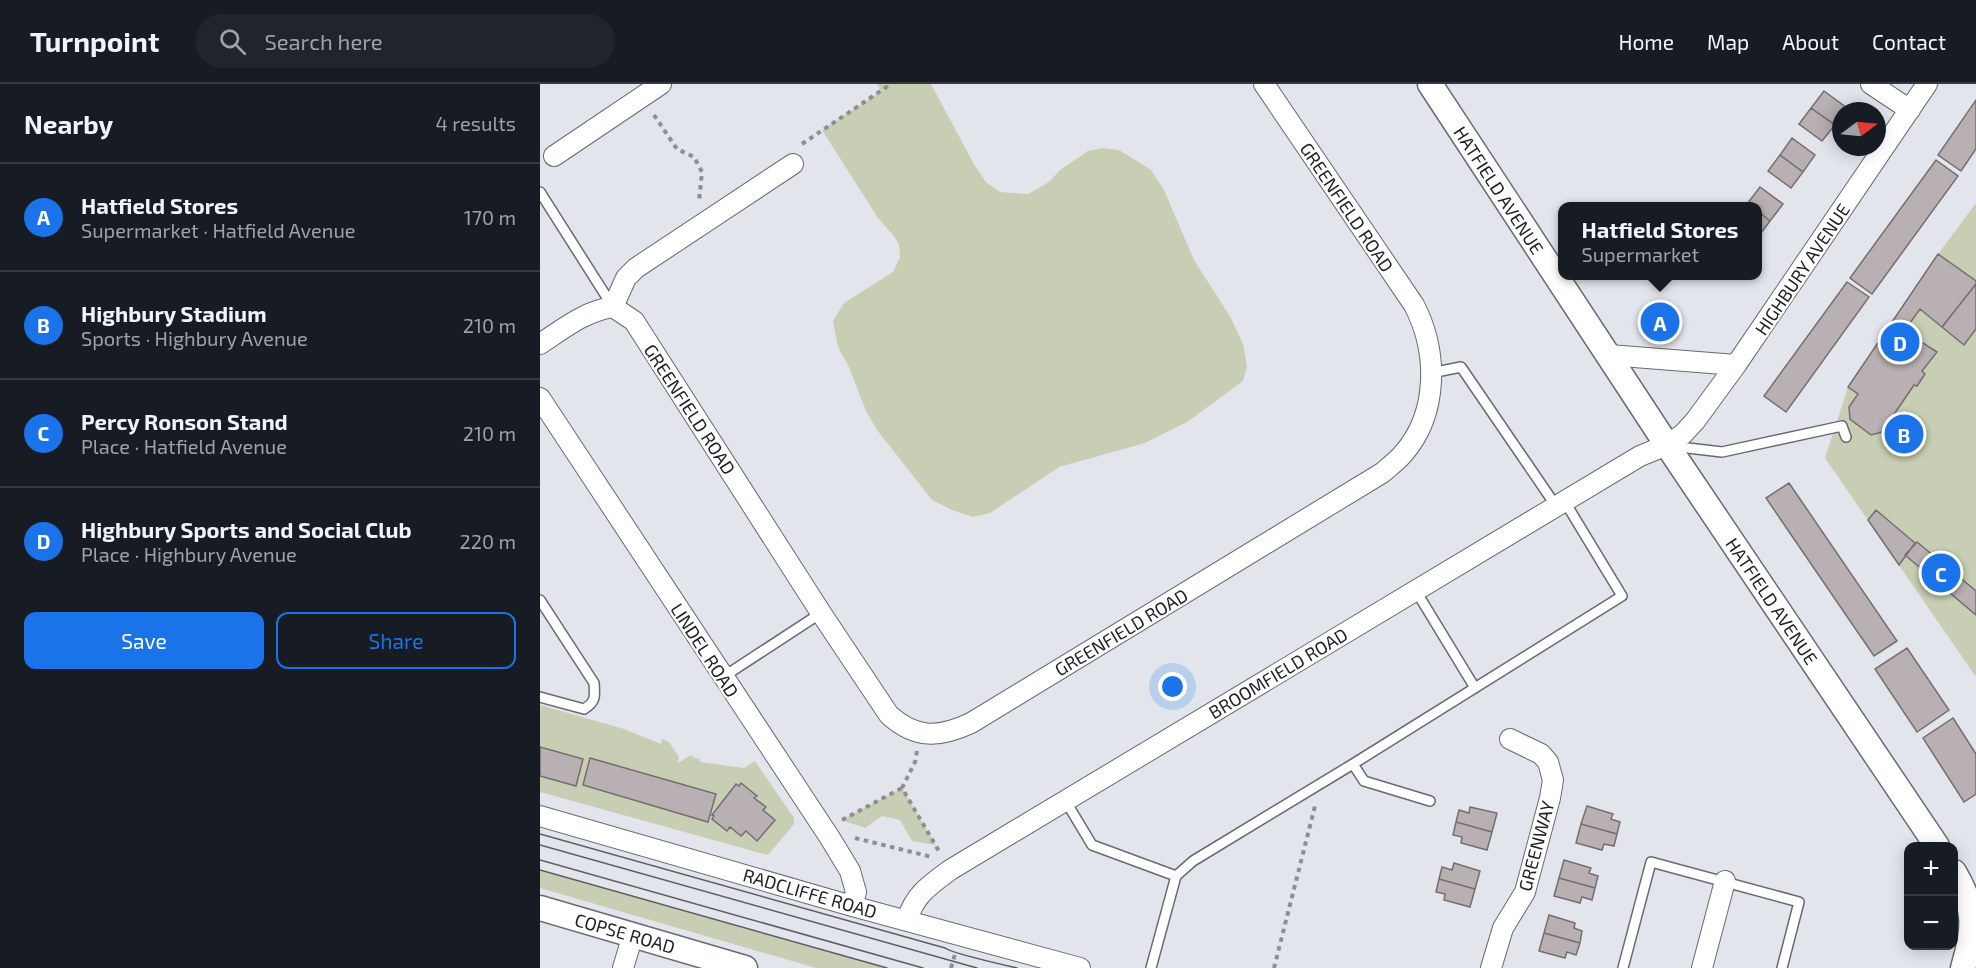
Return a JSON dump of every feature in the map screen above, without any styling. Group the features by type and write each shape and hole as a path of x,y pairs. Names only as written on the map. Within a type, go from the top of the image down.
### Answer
{"street":[{"name":"GREENFIELD ROAD","path":"613,307 634,321 889,715 901,726 921,733 945,732 971,723 1382,473 1402,456 1415,438 1430,398 1430,349 1424,324 1414,305 1264,84"},
{"name":"HATFIELD AVENUE","path":"1430,84 1558,279"},
{"path":"1872,84 1910,110"},
{"name":"HIGHBURY AVENUE","path":"1667,446 1695,421 1736,365 1927,84"},
{"path":"554,156 652,88"},
{"path":"540,344 583,316 599,309 613,307 626,278 636,268 792,164"},
{"name":"HATFIELD AVENUE","path":"1559,280 1667,446 1933,842"},
{"path":"1609,356 1736,365"},
{"name":"LINDEL ROAD","path":"540,398 825,830 850,871 856,892 852,906"},
{"name":"BROOMFIELD ROAD","path":"908,920 911,906 948,865 1065,800 1640,456 1667,446"},
{"name":"GREENWAY","path":"1491,968 1503,928 1525,892 1550,798 1552,780 1548,762 1541,754 1510,739"},
{"name":"RADCLIFFE ROAD","path":"540,816 852,906 1080,968"},
{"path":"1958,878 1972,895 1974,938 1963,968"},
{"path":"1702,968 1725,881"},
{"name":"COPSE ROAD","path":"540,908 745,968"},
{"path":"623,968 633,935"}],"lane":[{"path":"540,192 613,307"},
{"path":"1151,968 1176,876 1193,861 1622,596 1560,504 1461,367 1431,373"},
{"path":"1667,446 1722,452 1842,426 1846,437"},
{"path":"1416,591 1474,688"},
{"path":"540,600 594,683 595,698 591,705 584,709 540,697"},
{"path":"723,677 821,613"},
{"path":"1353,764 1364,781 1430,801"},
{"path":"1065,800 1092,845 1176,876"},
{"path":"1623,968 1651,862 1799,903 1782,968"}],"path":[{"path":"877,84 882,90"},
{"path":"792,164 789,153 891,84"},
{"path":"652,88 677,149 694,157 702,172 696,226"},
{"path":"825,830 902,788 915,762 921,733"},
{"path":"1274,968 1321,783"},
{"path":"902,788 948,865"},
{"path":"825,830 948,865"}],"green space":[{"path":"877,84 931,84 975,166 986,182 1000,192 1028,194 1049,182 1060,170 1088,151 1103,148 1119,150 1151,170 1164,190 1194,260 1231,318 1243,344 1247,367 1243,381 1187,422 1145,443 1059,467 990,513 973,517 932,500 877,430 866,411 848,365 838,347 833,321 844,303 893,272 900,257 899,245 894,236 878,218 822,130 881,91"},
{"path":"1976,203 1976,677 1825,458 1848,387 1938,254"},
{"path":"540,705 624,729 661,744 662,739 669,742 679,757 678,763 691,755 700,759 700,762 744,768 755,761 794,818 794,824 768,855 540,792"},
{"path":"902,788 936,845 912,841 900,820 882,816 865,828 841,820"},
{"path":"540,870 887,968 816,968 540,888"}],"building":[{"path":"1824,91 1839,102 1832,102 1832,123 1811,108"},
{"path":"1976,100 1976,149 1961,171 1938,155"},
{"path":"1811,108 1832,123 1832,129 1822,141 1799,124"},
{"path":"1792,138 1815,155 1803,172 1780,155"},
{"path":"1780,155 1803,172 1791,188 1768,171"},
{"path":"1936,160 1958,176 1872,294 1850,278"},
{"path":"1760,187 1783,204 1770,221 1762,214 1762,202 1749,202"},
{"path":"1762,214 1770,221 1762,232"},
{"path":"1938,254 1976,281 1976,284 1942,327 1920,309 1904,331 1937,352 1922,371 1925,374 1917,386 1914,385 1882,432 1871,435 1850,419 1849,407 1858,394 1848,387"},
{"path":"1847,282 1869,297 1786,412 1764,396"},
{"path":"1976,284 1976,329 1964,345 1942,327"},
{"path":"1789,483 1897,641 1874,656 1766,498"},
{"path":"1876,510 1915,543 1899,565 1868,520"},
{"path":"1917,542 1976,591 1976,615 1905,555"},
{"path":"1907,648 1949,710 1917,732 1875,669"},
{"path":"1953,718 1976,754 1976,794 1964,802 1923,738"},
{"path":"540,747 583,759 576,786 540,776"},
{"path":"590,758 716,794 708,822 583,785"},
{"path":"741,783 757,796 754,798 766,807 763,810 775,820 757,841 746,831 741,836 730,827 727,831 712,819 714,816 712,815 736,784 739,786"},
{"path":"1587,806 1613,814 1611,819 1620,822 1617,834 1581,824"},
{"path":"1470,807 1497,813 1492,832 1456,822 1459,810 1469,813"},
{"path":"1456,822 1492,832 1487,850 1461,843 1462,837 1453,835"},
{"path":"1581,824 1617,834 1614,846 1604,844 1602,850 1576,843"},
{"path":"1564,860 1591,868 1589,873 1598,876 1595,888 1559,878"},
{"path":"1454,863 1480,871 1475,889 1439,879 1442,867 1452,870"},
{"path":"1559,878 1595,888 1592,900 1582,897 1580,903 1554,896"},
{"path":"1439,879 1475,889 1470,907 1444,900 1445,894 1436,892"},
{"path":"1549,915 1575,923 1574,928 1582,931 1580,943 1544,933"},
{"path":"1544,933 1580,943 1576,955 1567,952 1565,958 1539,951"}],"tram line":[{"path":"540,834 967,956 1017,968"},
{"path":"540,845 977,968"},
{"path":"540,860 923,968"},
{"path":"540,870 887,968"}],"place":[{"name":"Hatfield Stores","path":"1660,322"},
{"name":"Highbury Sports and Social Club","path":"1900,342"},
{"name":"Highbury Stadium","path":"1904,434"},
{"name":"Percy Ronson Stand","path":"1941,573"}]}
